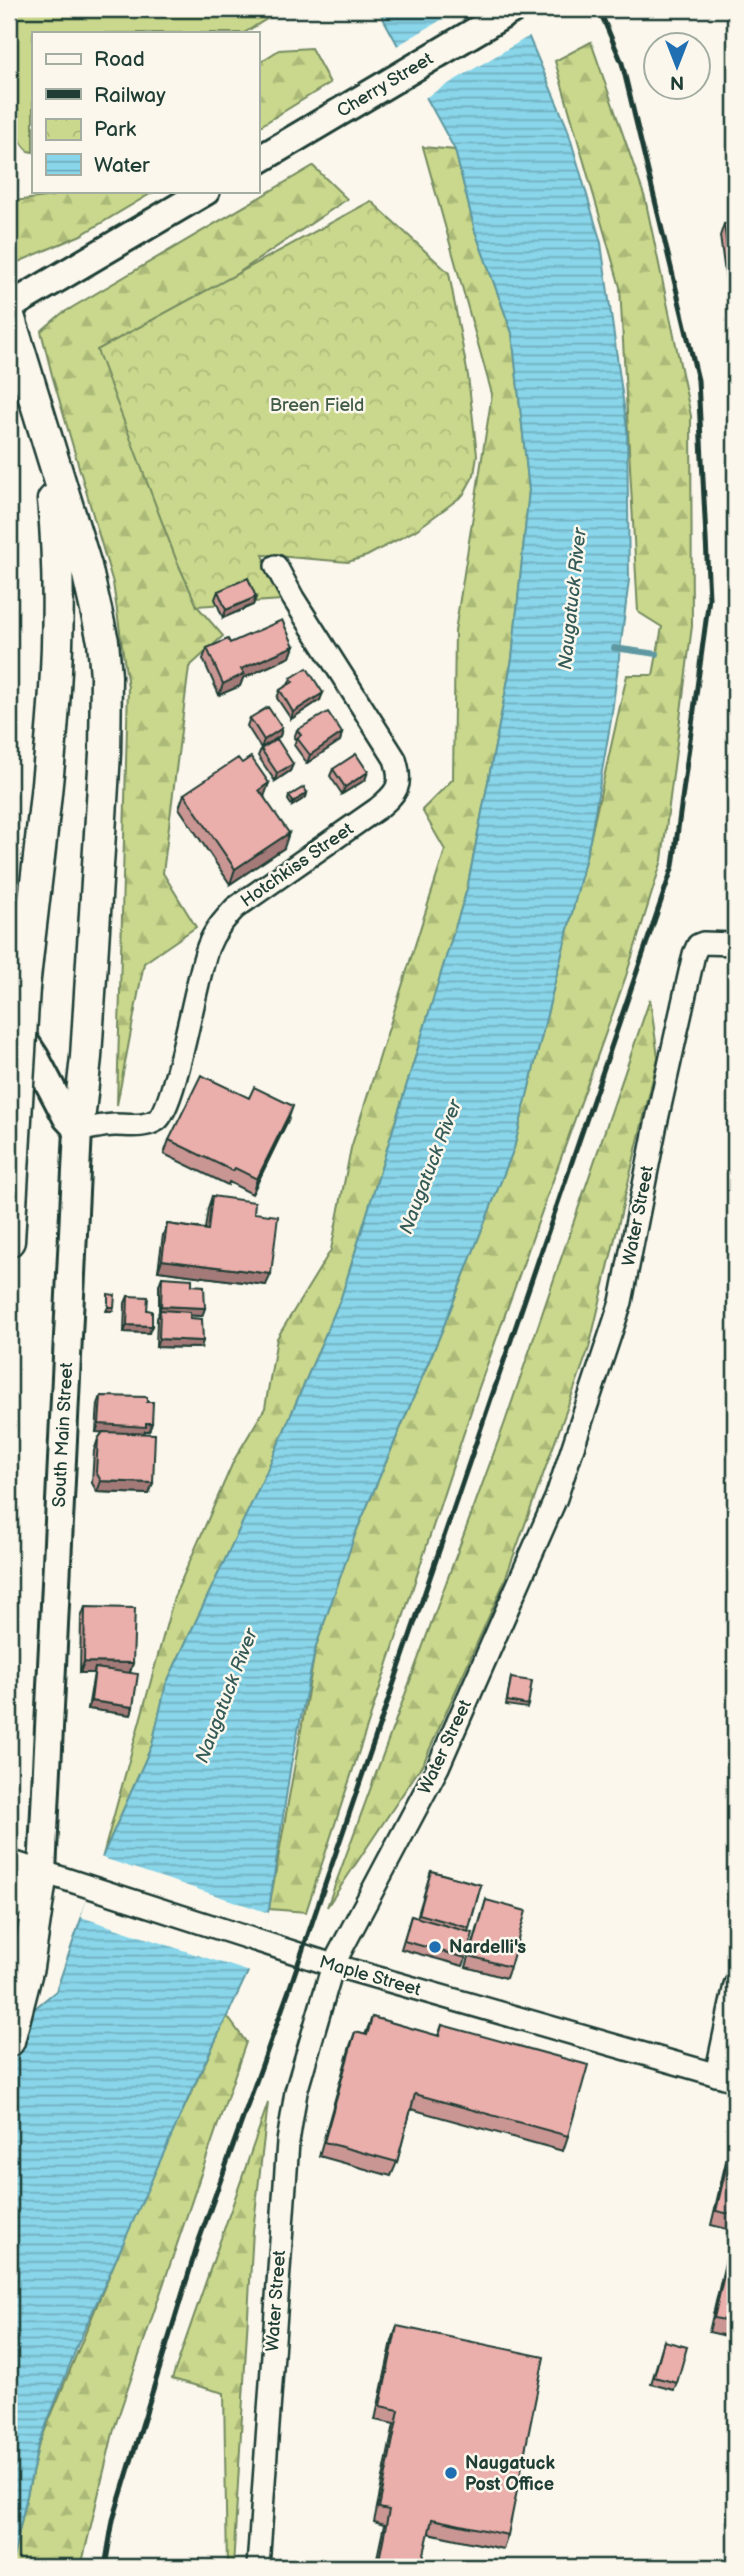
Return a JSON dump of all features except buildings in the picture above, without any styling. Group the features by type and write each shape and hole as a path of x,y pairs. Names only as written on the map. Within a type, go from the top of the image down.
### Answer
{"highway":[{"path":"9,316 95,601 103,641 106,676 105,753 86,1056 78,1130"},
{"path":"9,1241 24,988 58,655 57,549 48,444"},
{"path":"9,1904 24,1885 42,1872"},
{"path":"9,2041 32,1946 42,1872"}],"main road":[{"name":"Cherry Street","path":"259,160 513,9"},
{"path":"9,307 204,192"},
{"path":"9,1018 35,1056 67,1118 78,1130"},
{"name":"South Main Street","path":"42,1872 78,1130"}],"street":[{"name":"Hotchkiss Street","path":"78,1130 115,1125 142,1125 157,1120 172,1092 200,971 218,925 235,908 377,809 398,787 399,772 395,759 293,598 276,566"},
{"name":"Water Street","path":"258,2567 288,2142 296,2092 333,1965 438,1767 556,1498 621,1302 689,974 698,945 708,942 735,944"},
{"name":"Maple Street","path":"9,1861 333,1965 726,2077"},
{"path":"726,2077 735,1985"}],"green space":[{"path":"9,9 283,9 246,32 32,32 32,152 28,151 9,126"},
{"path":"591,42 645,198 691,416 692,626 662,860 626,976 477,1393 306,1912 269,1909 316,1646 356,1532 441,1333 514,1148 590,840 627,675 653,675 662,627 638,612 620,287 555,61"},
{"path":"311,48 330,83 259,127 259,63 279,50"},
{"path":"423,147 455,150 475,231 512,333 529,490 512,659 467,889 341,1298 266,1473 166,1684 152,1745 103,1855 174,1597 234,1460 265,1408 277,1338 331,1250 351,1148 445,850 422,810 453,779 455,631 492,394"},
{"path":"313,166 347,199 119,354 197,606 223,636 189,667 163,873 196,927 144,963 117,1105 128,687 113,583 41,331 61,314"},
{"path":"59,192 153,192 81,235 9,266 9,195 14,201 53,196"},
{"name":"Breen Field","path":"371,201 449,273 468,376 477,455 474,475 463,495 446,508 416,530 367,556 348,562 263,555 281,600 197,606 176,559 97,350"},
{"path":"650,999 658,1057 589,1348 503,1585 424,1762 327,1907 504,1425"},
{"path":"227,2016 246,2042 114,2429 81,2567 11,2567 38,2447 136,2211"},
{"path":"268,2103 253,2231 233,2567 227,2567 224,2393 172,2379"}],"water":[{"name":"Naugatuck River","path":"378,9 517,9 567,127 601,243 627,428 629,580 611,720 590,840 514,1148 441,1333 356,1532 316,1646 291,1764 269,1909 248,1972 78,2344 38,2446 9,2567 9,2050 34,2009 56,1991 103,1855 152,1745 166,1684 266,1473 341,1298 467,889 512,659 529,490 512,333 475,231 455,150"}],"pier":[{"path":"460,9 520,9 531,35 423,99 395,47"},
{"path":"100,1857 269,1913 250,1972 81,1917"}],"waterway":[{"path":"614,648 657,654"}],"railway":[{"path":"105,2567 113,2520 198,2243 289,1990 673,866 709,598 698,380 622,63 599,9"}],"place":[{"name":"Nardelli's","path":"435,1947"},
{"name":"Naugatuck Post Office","path":"451,2473"}]}
